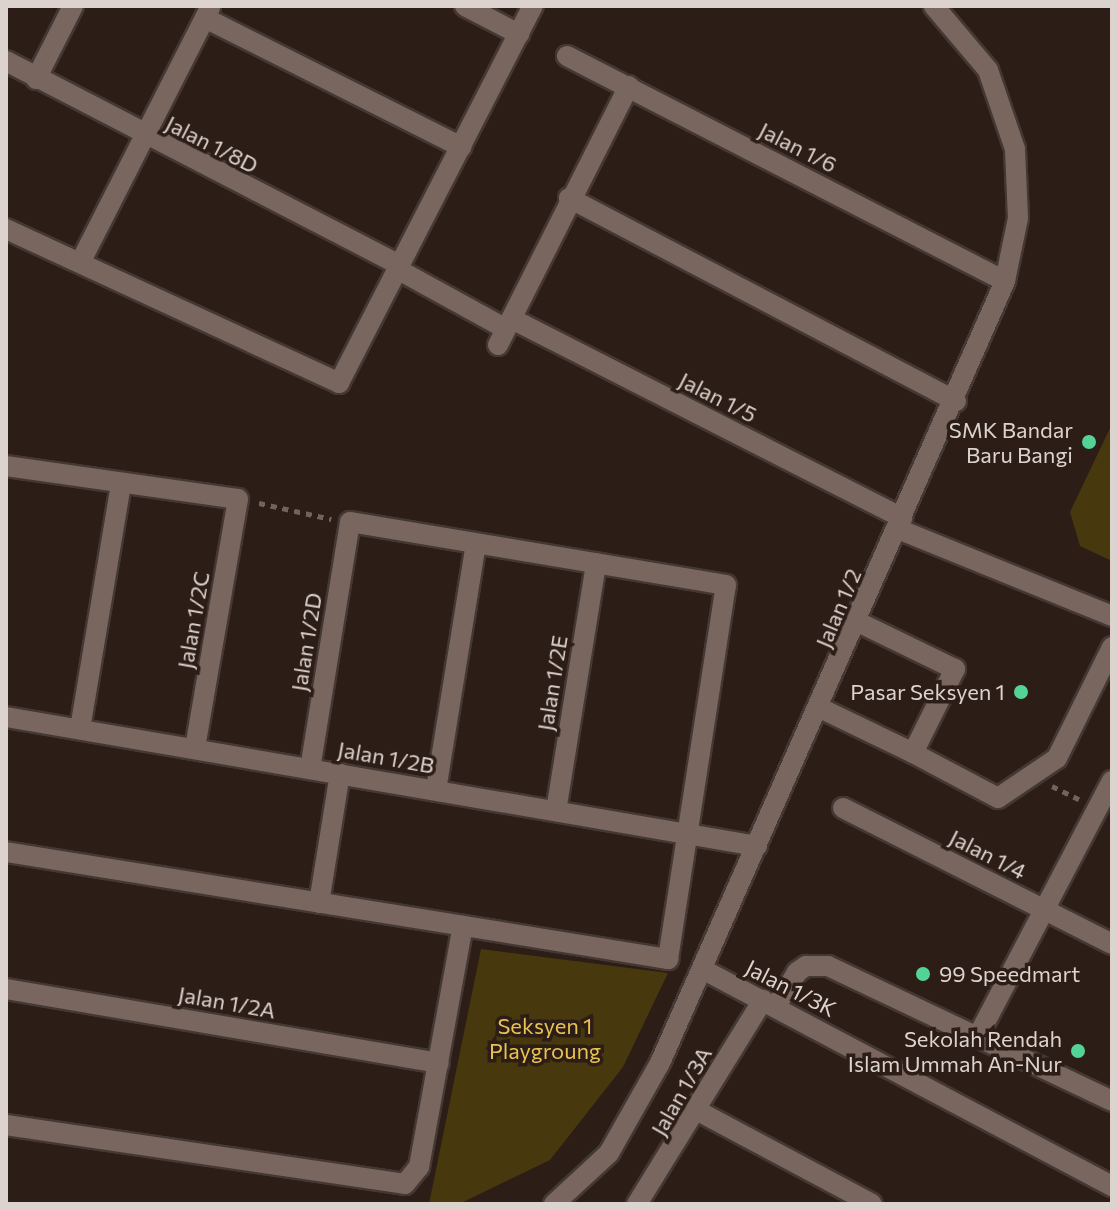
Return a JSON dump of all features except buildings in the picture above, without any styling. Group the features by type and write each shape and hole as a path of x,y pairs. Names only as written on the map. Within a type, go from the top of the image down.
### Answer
{"street":[{"path":"36,79 73,6"},
{"path":"465,6 519,34"},
{"path":"6,229 81,261 339,383 533,6"},
{"name":"Jalan 1/2","path":"554,1204 609,1153 631,1119 820,708 956,401 1005,281 1018,218 1011,136 988,70 934,6"},
{"path":"81,261 208,12 461,147"},
{"name":"Jalan 1/6","path":"567,56 1005,281"},
{"name":"Jalan 1/8D","path":"6,61 144,137 398,267 505,331"},
{"path":"505,331 569,198 629,86"},
{"path":"569,198 956,401"},
{"name":"Jalan 1/5","path":"505,331 900,523 1112,616"},
{"path":"6,466 238,499"},
{"path":"80,729 121,483"},
{"name":"Jalan 1/2C","path":"195,748 238,499"},
{"path":"6,852 668,959 726,585 350,522"},
{"name":"Jalan 1/2D","path":"310,769 350,522"},
{"path":"436,790 476,544"},
{"name":"Jalan 1/2E","path":"556,811 596,563"},
{"path":"858,622 955,669 913,753"},
{"path":"820,708 998,798 1057,758 1112,647"},
{"name":"Jalan 1/2B","path":"6,717 757,846"},
{"path":"319,903 340,774"},
{"path":"979,1034 1112,781"},
{"name":"Jalan 1/4","path":"843,808 1112,944"},
{"path":"6,1125 405,1184 419,1167 463,926"},
{"path":"770,1003 806,966 828,966 979,1034 1112,1101"},
{"name":"Jalan 1/3K","path":"702,969 1112,1186"},
{"name":"Jalan 1/2A","path":"6,989 439,1063"},
{"name":"Jalan 1/3A","path":"637,1204 770,1003"},
{"path":"698,1111 872,1204"}],"path":[{"path":"238,499 350,522"},
{"path":"1031,776 1098,808"}],"green space":[{"path":"1112,424 1112,561 1080,546 1070,512"},
{"name":"Seksyen 1 Playgroung","path":"481,949 668,973 623,1067 550,1160 459,1204 429,1204"}],"place":[{"name":"SMK Bandar Baru Bangi","path":"1089,442"},
{"name":"Pasar Seksyen 1","path":"1021,692"},
{"name":"99 Speedmart","path":"923,974"},
{"name":"Sekolah Rendah Islam Ummah An-Nur","path":"1078,1051"}]}
